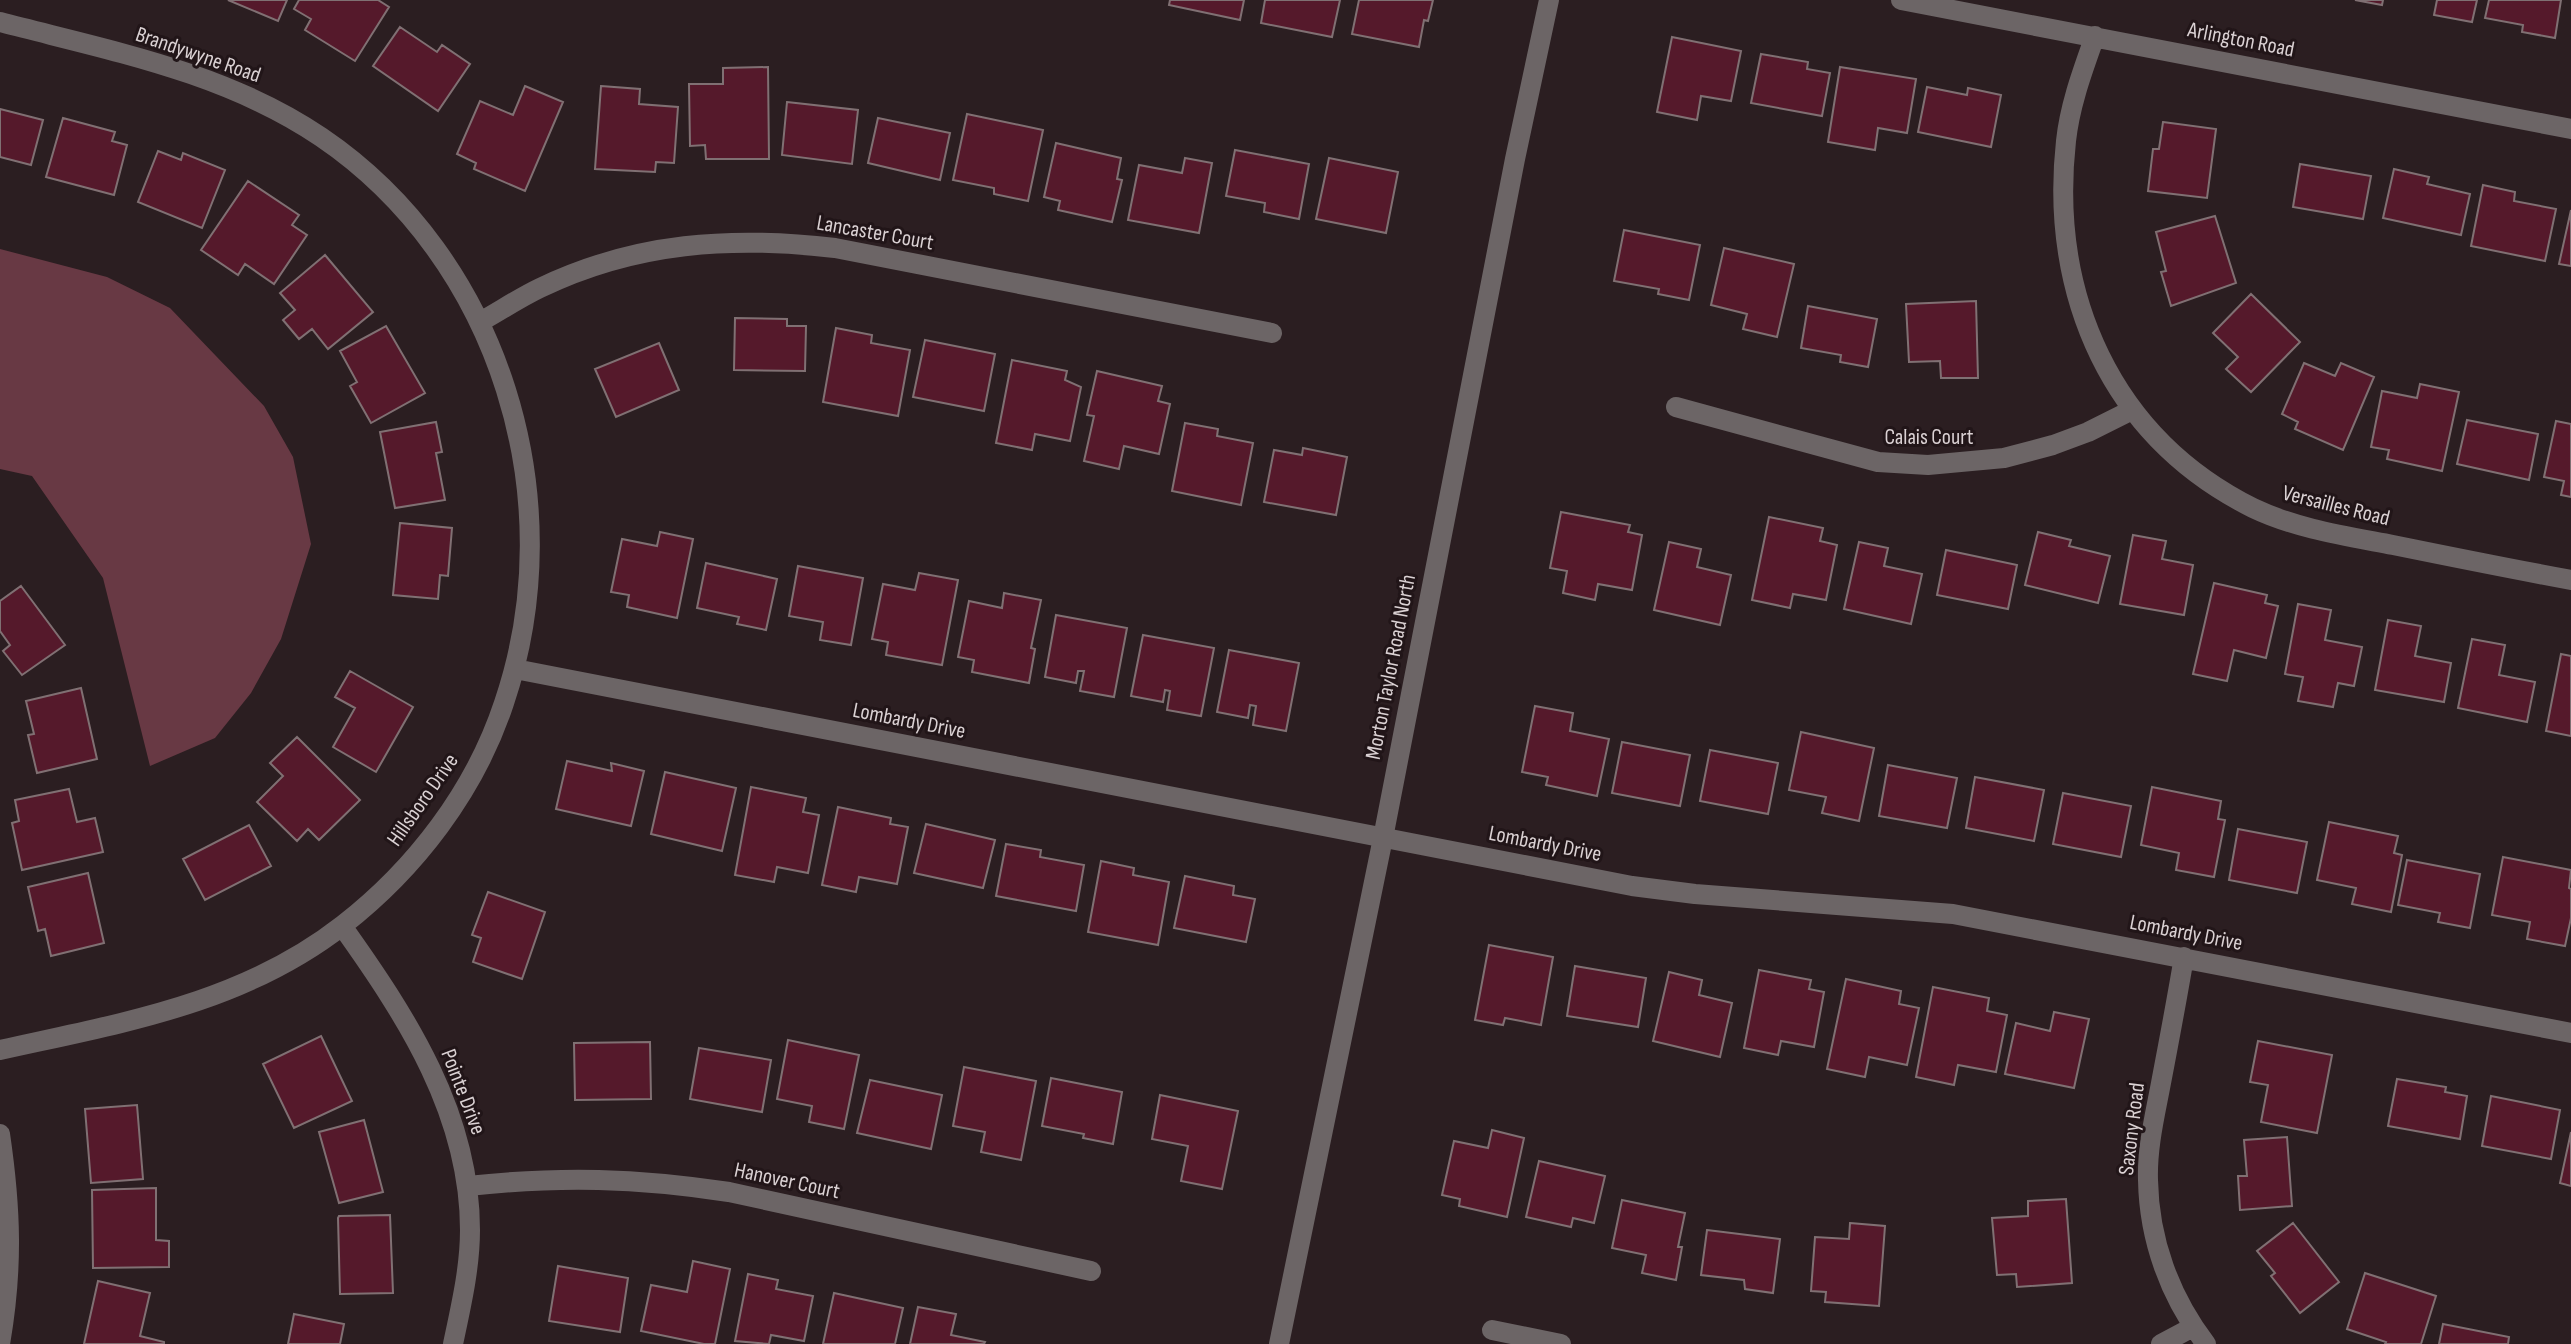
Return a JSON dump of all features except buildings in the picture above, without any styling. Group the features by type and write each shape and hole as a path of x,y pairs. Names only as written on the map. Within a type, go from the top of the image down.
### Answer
{"street":[{"name":"Morton Taylor Road North","path":"1279,1344 1549,0"},
{"name":"Arlington Road","path":"1901,0 2571,129"},
{"name":"Brandywyne Road","path":"0,22 190,73 254,98 290,117 357,164 387,192 438,252 480,322"},
{"name":"Versailles Road","path":"2095,36 2076,89 2066,138 2062,187 2064,236 2073,285 2087,332 2108,375 2132,410 2165,447 2210,483 2254,508 2306,528 2571,580"},
{"name":"Lancaster Court","path":"480,322 540,288 604,263 671,247 740,241 835,248 1272,333"},
{"name":"Hillsboro Drive","path":"0,1050 170,1011 209,999 284,964 342,926 393,881 446,817 468,782 503,707 515,669 529,586 531,545 528,488 520,438 510,399 480,322"},
{"name":"Calais Court","path":"1676,407 1878,462 1928,465 2004,458 2053,445 2132,410"},
{"name":"Lombardy Drive","path":"515,669 1632,886 1695,894 1953,914 2571,1033"},
{"name":"Pointe Drive","path":"342,926 390,992 429,1063 456,1130 468,1186 471,1231 467,1276 453,1344"},
{"name":"Saxony Road","path":"2184,957 2151,1138 2148,1179 2151,1220 2161,1260 2193,1327 2206,1344"},
{"path":"0,1134 8,1189 11,1248 8,1298 0,1344"},
{"name":"Hanover Court","path":"468,1186 573,1178 677,1184 729,1192 1091,1271"},
{"path":"2161,1344 2193,1327"},
{"path":"1492,1330 1561,1344"}],"shaded area":[{"path":"0,249 107,277 170,308 264,406 293,457 311,544 281,639 251,693 215,738 150,766 103,578 32,476 0,469"}]}
